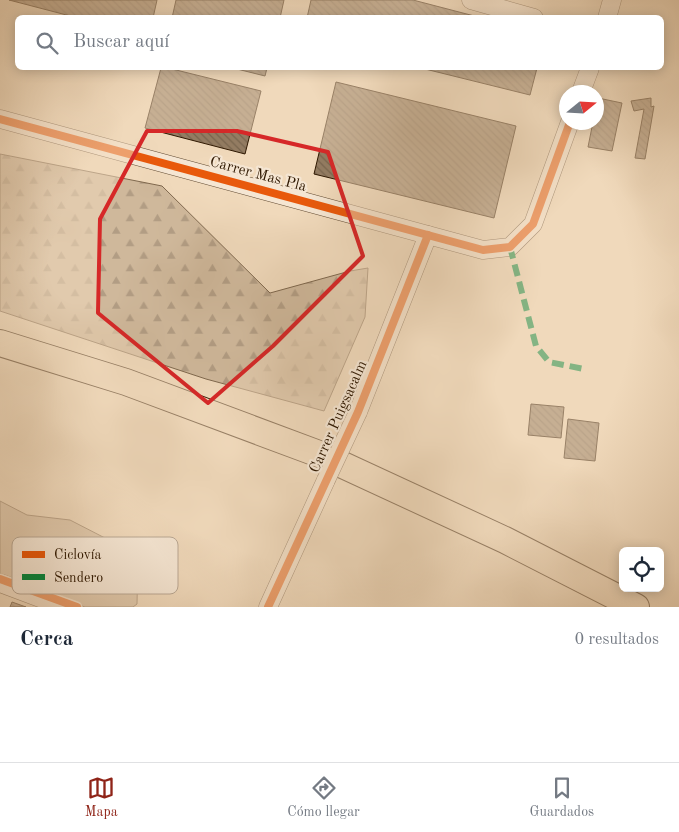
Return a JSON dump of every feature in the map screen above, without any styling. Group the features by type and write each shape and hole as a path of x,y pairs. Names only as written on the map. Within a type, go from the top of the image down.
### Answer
{"highway":[{"path":"0,343 126,382 319,454 505,540 636,607"}],"street":[{"path":"471,0 524,15"},
{"path":"608,15 612,0"},
{"path":"583,85 589,70"},
{"name":"Carrer Mas Pla","path":"0,118 483,250 510,246 533,224 567,130"},
{"name":"Carrer Puigsacalm","path":"268,607 358,412 428,235"},
{"path":"21,594 64,607"}],"highlighted area":[{"path":"147,131 237,131 328,152 363,256 273,346 208,403 98,313 100,219"}],"green space":[{"path":"0,154 162,186 270,293 350,271 368,268 365,317 324,411 206,379 0,311"},
{"path":"0,501 27,515 70,520 103,537 12,537 12,581 0,577"},
{"path":"48,594 137,594 137,604 133,607 85,607"}],"building":[{"path":"9,0 157,0 154,15 66,15"},
{"path":"176,0 284,0 281,15 173,15"},
{"path":"311,0 413,0 470,15 308,15"},
{"path":"160,70 176,70 261,91 245,154 145,128"},
{"path":"241,70 266,70 265,76"},
{"path":"429,70 536,70 530,95"},
{"path":"336,82 516,126 494,218 314,174"},
{"path":"651,98 651,107 654,106 645,159 635,158 644,109 634,111 631,101"},
{"path":"604,99 622,103 612,151 588,147 591,130 604,130"},
{"path":"531,404 564,407 561,438 528,435"},
{"path":"568,419 599,423 595,461 564,458"},
{"path":"12,602 26,607 10,607"}],"marked path":[{"path":"510,247 536,346 549,362 584,369"}],"cycle path":[{"path":"0,119 483,250 510,247 533,224 567,130"},
{"path":"268,607 358,412 428,235"},
{"path":"0,579 12,583"},
{"path":"41,594 77,607"}]}
